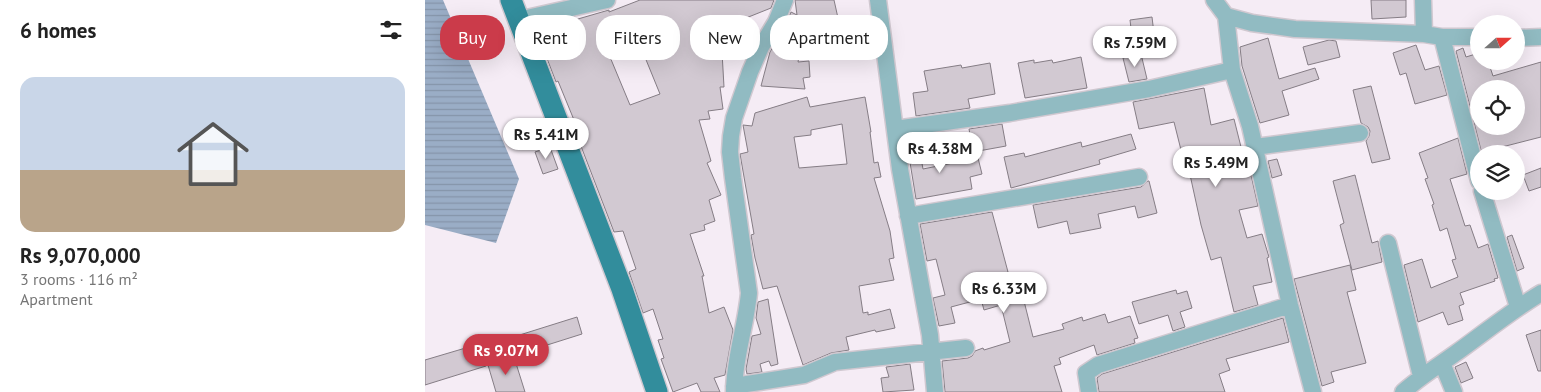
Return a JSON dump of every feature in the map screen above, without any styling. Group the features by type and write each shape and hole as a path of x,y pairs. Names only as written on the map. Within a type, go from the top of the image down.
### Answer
{"main road":[{"path":"511,0 516,15"},
{"path":"533,60 622,289 657,392"}],"street":[{"path":"540,15 607,0"},
{"path":"785,0 774,27 761,48 750,72 734,118 731,136 730,152 749,293 734,389 804,375 835,362 966,348"},
{"path":"878,0 908,216 931,351 935,392"},
{"path":"1214,0 1227,16 1231,70 1250,126 1290,305 1313,392"},
{"path":"1423,0 1425,34"},
{"path":"1227,16 1252,23 1295,29 1470,37"},
{"path":"1442,37 1470,146"},
{"path":"1525,38 1541,37"},
{"path":"895,129 1140,90 1231,70"},
{"path":"1255,147 1360,133"},
{"path":"908,216 1139,177"},
{"path":"1485,200 1518,307"},
{"path":"1388,243 1421,376"},
{"path":"1403,392 1421,376 1442,364 1518,307 1541,293"},
{"path":"1089,392 1085,378 1086,374 1098,365 1290,305"},
{"path":"1442,364 1455,392"}],"water":[{"path":"425,0 443,0 449,15 440,15 440,60 468,60 519,179 496,243 425,225"}],"building":[{"path":"640,0 774,0 771,8 754,15 690,15 690,60 722,60 724,87 720,87 723,109 708,111 710,119 699,120 711,161 707,163 721,195 709,200 715,221 704,225 705,230 690,234 704,276 702,276 709,313 724,307 733,330 725,375 714,378 720,392 701,392 697,383 673,392 661,359 664,358 658,340 663,339 653,309 643,313 629,272 636,269 623,231 614,232 579,141 572,120 574,120 548,60 586,60 586,17 609,10 609,12","holes":["596,15 680,15 680,60 646,60 660,94 630,105 611,60 596,60"]},
{"path":"795,0 834,0 837,15 797,15"},
{"path":"1371,0 1406,0 1406,17 1372,19"},
{"path":"1152,17 1156,50 1134,53 1130,20"},
{"path":"1268,38 1279,79 1315,68 1319,79 1282,91 1289,115 1260,123 1242,66 1240,47"},
{"path":"1329,40 1336,41 1340,57 1308,65 1303,47"},
{"path":"1416,45 1425,70 1439,66 1447,95 1415,104 1406,73 1400,75 1393,53"},
{"path":"1463,48 1466,57 1470,56 1470,70 1491,70 1493,76 1514,70 1525,70 1525,67 1541,62 1541,137 1510,145 1480,145 1477,135 1525,135 1525,80 1470,80 1470,106 1456,51"},
{"path":"770,52 770,60 809,61 810,77 803,78 805,89 761,86"},
{"path":"1141,54 1147,79 1129,82 1123,58"},
{"path":"1081,57 1087,88 1025,98 1018,63 1034,60 1034,63 1052,60 1053,63"},
{"path":"990,63 995,94 968,99 970,108 916,116 913,93 928,91 924,71 961,65 962,68"},
{"path":"1371,86 1390,159 1372,163 1366,141 1370,131 1368,127 1361,123 1353,90"},
{"path":"1204,88 1211,125 1234,119 1246,167 1249,166 1258,206 1239,210 1247,238 1262,234 1269,257 1267,258 1272,282 1253,286 1258,305 1234,312 1221,257 1211,260 1187,161 1184,162 1174,122 1139,129 1133,102"},
{"path":"807,97 810,107 865,97 874,163 878,162 881,177 874,178 890,231 894,258 889,259 894,280 859,286 863,313 868,312 868,315 890,309 895,328 876,332 875,330 846,337 849,350 831,353 803,365 777,286 763,289 755,258 751,235 754,234 740,154 748,152 743,125 752,126 755,113","holes":["842,124 847,164 799,168 794,137 811,135 811,130"]},
{"path":"1002,124 1006,146 973,152 969,129"},
{"path":"1131,134 1136,149 1099,160 1100,164 1011,188 1004,157 1024,153 1025,157 1081,142 1082,147"},
{"path":"917,136 923,169 978,158 982,174 970,177 972,189 916,199 906,138"},
{"path":"1458,138 1467,174 1450,179 1465,226 1470,225 1478,248 1488,244 1498,278 1494,279 1495,281 1460,293 1464,304 1459,306 1463,320 1448,325 1443,312 1418,322 1404,265 1422,259 1431,288 1458,277 1452,260 1456,259 1447,228 1440,231 1432,205 1434,204 1425,179 1428,178 1419,153"},
{"path":"550,147 558,169 543,174 535,152"},
{"path":"1277,159 1282,175 1272,178 1268,161"},
{"path":"1541,168 1541,187 1529,191 1525,174"},
{"path":"1355,175 1372,243 1378,241 1382,262 1352,270 1340,225 1344,223 1333,181"},
{"path":"1148,181 1157,213 1138,218 1135,206 1098,214 1101,228 1070,234 1067,221 1038,228 1033,205 1141,187"},
{"path":"992,212 1008,272 1006,273 1012,299 1023,297 1033,337 1064,329 1062,324 1082,317 1083,321 1105,314 1108,323 1130,316 1138,338 1134,339 1135,343 1097,355 1094,345 1059,358 1061,364 1054,366 1062,392 945,392 942,361 968,358 975,351 1010,342 1001,305 984,310 981,299 951,307 955,323 939,326 933,298 945,295 936,259 927,261 920,224"},
{"path":"1512,235 1524,268 1517,271 1507,237"},
{"path":"1350,265 1356,290 1347,292 1366,363 1331,372 1334,382 1322,386 1294,279"},
{"path":"1176,290 1177,294 1187,291 1192,308 1180,312 1185,327 1173,331 1168,315 1139,324 1132,302"},
{"path":"768,299 778,364 771,366 769,361 760,364 762,372 747,374 746,369 752,336 761,334 756,318 758,302"},
{"path":"577,317 582,334 516,355 510,338"},
{"path":"1283,318 1289,342 1226,359 1230,370 1219,374 1225,392 1099,392 1097,378 1102,374"},
{"path":"1541,330 1541,371 1538,371 1526,335"},
{"path":"479,344 486,366 425,385 425,360"},
{"path":"514,357 525,392 496,392 488,365"},
{"path":"1466,362 1473,378 1461,383 1455,367"},
{"path":"910,364 914,390 883,392 881,378 889,377 886,367"}]}
